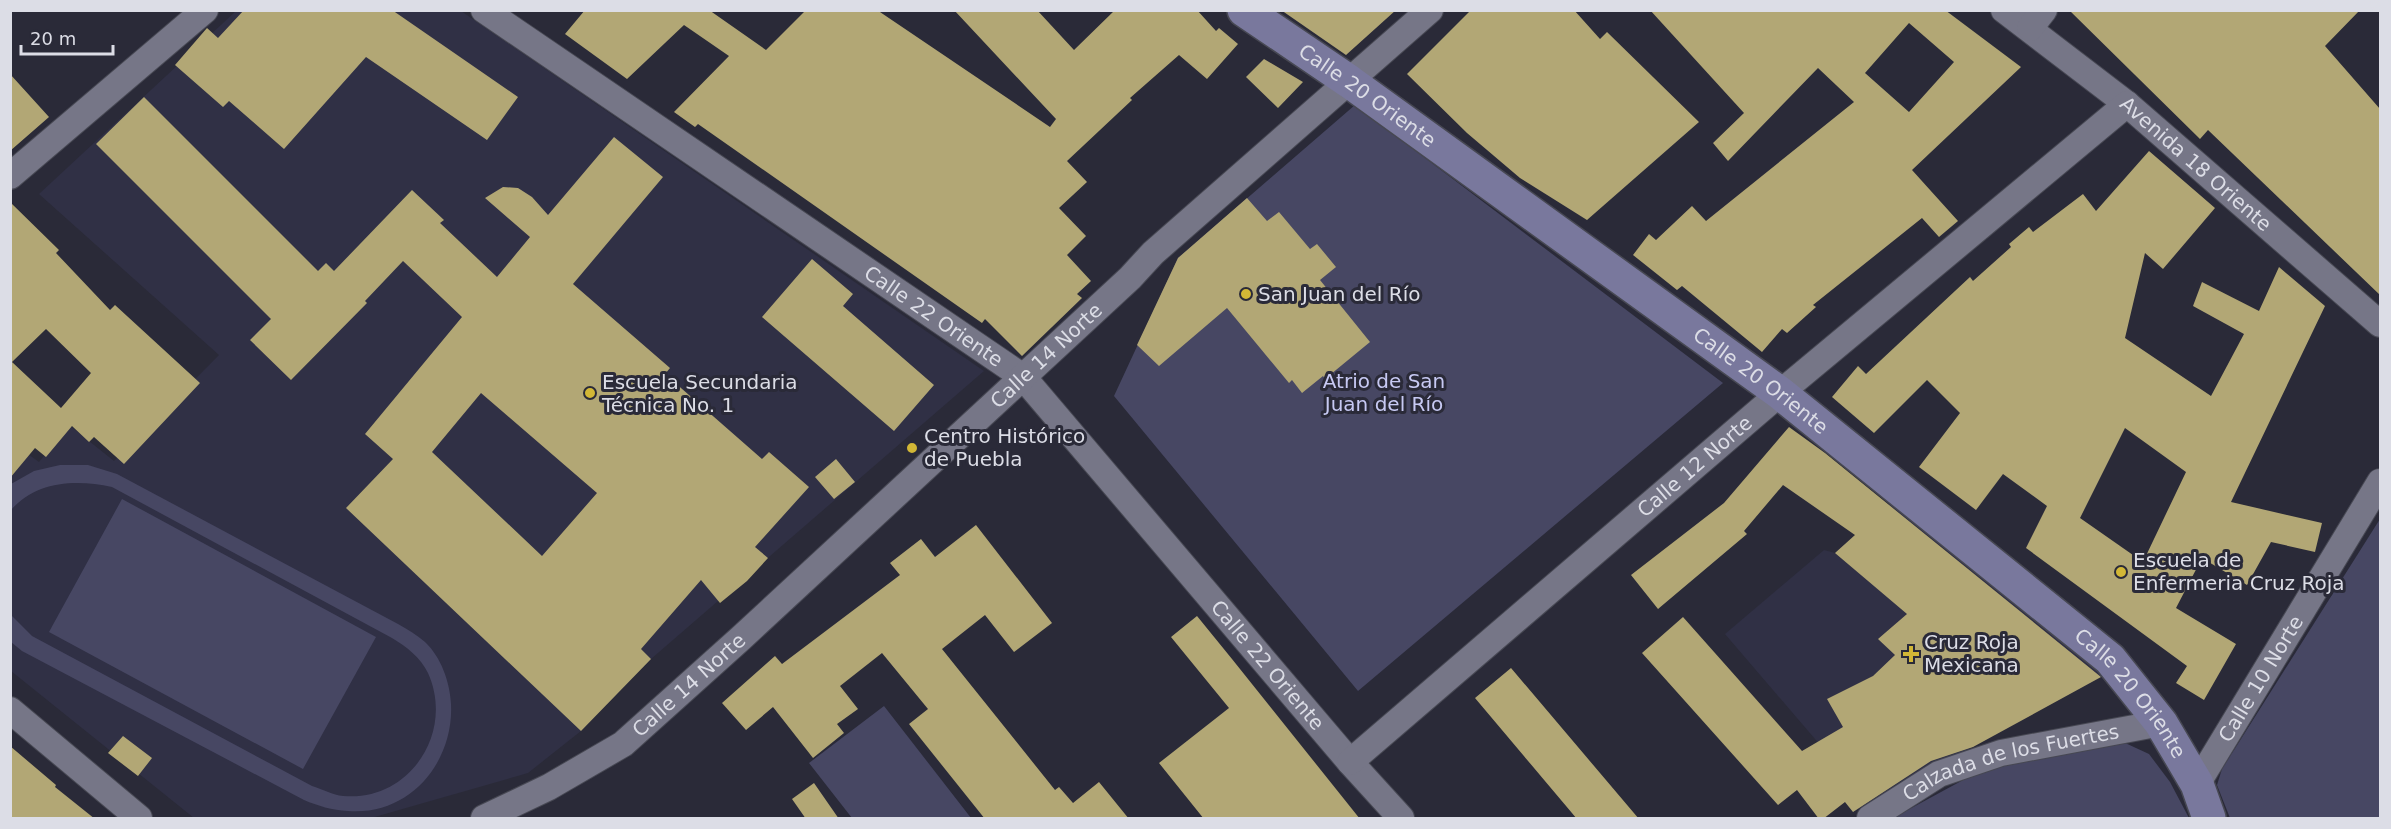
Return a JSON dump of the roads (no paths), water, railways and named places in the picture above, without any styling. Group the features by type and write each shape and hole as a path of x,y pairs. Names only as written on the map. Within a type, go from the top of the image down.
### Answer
{"street":[{"path":"10,176 205,10"},
{"name":"Calle 22 Oriente","path":"484,10 1023,376 1401,819"},
{"name":"Calle 20 Oriente","path":"1244,10 1350,82 1780,393 2109,659 2161,723 2197,784 2209,819"},
{"name":"Calle 14 Norte","path":"484,819 549,787 623,744 1130,278 1153,253 1430,10"},
{"name":"Avenida 18 Oriente","path":"2004,10 2037,19 2127,104 2380,324"},
{"name":"Calle 12 Norte","path":"1350,762 1780,393 2127,104"},
{"name":"Calle 10 Norte","path":"2197,784 2380,482"},
{"path":"10,710 139,819"},
{"name":"Calzada de los Fuertes","path":"1870,819 1939,774 2001,753 2161,723"}],"place":[{"name":"San Juan del Río","path":"1246,294"},
{"name":"Escuela Secundaria Técnica No. 1","path":"590,393"},
{"name":"Centro Histórico de Puebla","path":"912,448"},
{"name":"Escuela de Enfermeria Cruz Roja","path":"2121,572"},
{"name":"Cruz Roja Mexicana","path":"1911,654"}],"park label":[{"name":"Atrio de San Juan del Río","path":"1384,392"}]}
